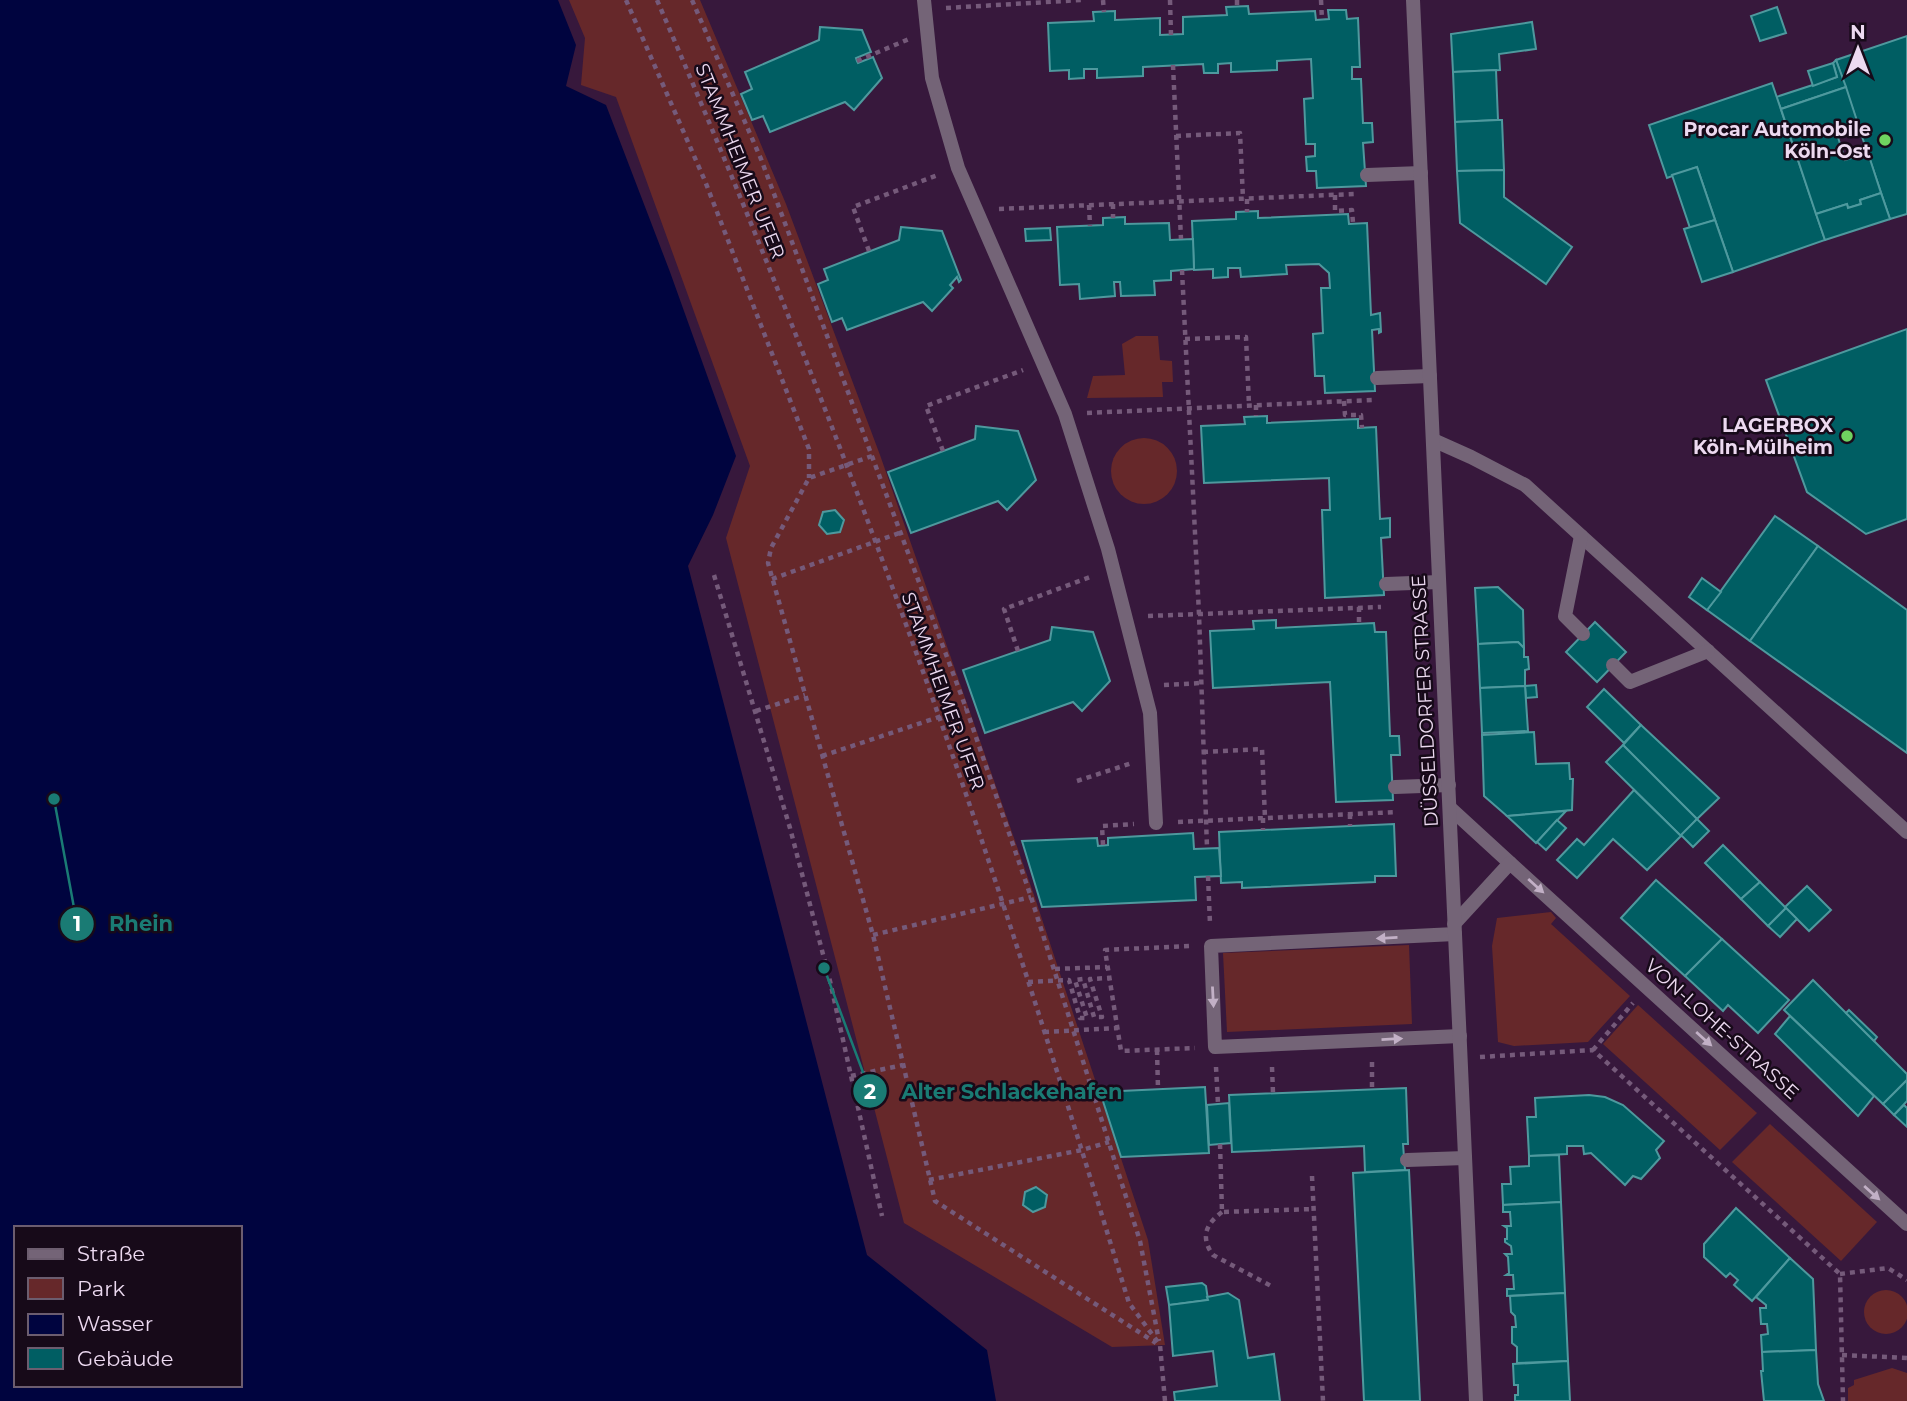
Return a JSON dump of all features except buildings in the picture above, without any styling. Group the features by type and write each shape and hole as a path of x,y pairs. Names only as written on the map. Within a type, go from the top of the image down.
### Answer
{"street":[{"name":"DÜSSELDORFER STRASSE","path":"1413,0 1476,1401"},
{"path":"924,4 932,78 958,168 1065,414 1126,617 1150,713 1156,823"},
{"path":"1367,175 1421,173"},
{"path":"1377,378 1430,376"},
{"path":"1433,440 1524,485 1907,832"},
{"path":"1581,536 1565,616 1583,634"},
{"path":"1386,584 1439,582"},
{"path":"1613,665 1630,682 1708,651"},
{"path":"1395,787 1449,785"},
{"name":"VON-LOHE-STRASSE","path":"1450,808 1907,1224"},
{"path":"1460,1036 1215,1047 1211,946 1455,929 1510,863"},
{"path":"1407,1160 1465,1158"}],"path":[{"path":"626,0 705,181 809,449 808,478 771,548 768,564 873,935 935,1201 1160,1345"},
{"name":"STAMMHEIMER UFER","path":"657,0 732,172 846,465 939,717 1003,904 1129,1303 1160,1345"},
{"path":"692,0 761,159 902,532 1031,897 1140,1241 1160,1345 1166,1401"},
{"path":"924,4 1081,0"},
{"path":"1103,0 1104,12"},
{"path":"1170,0 1171,35"},
{"path":"1237,0 1237,7"},
{"path":"1321,0 1322,20"},
{"path":"857,61 926,32"},
{"path":"1173,65 1181,239"},
{"path":"1176,136 1240,133 1247,212"},
{"path":"869,251 853,207 958,168"},
{"path":"977,211 1357,194"},
{"path":"1335,195 1335,211 1352,210 1353,223"},
{"path":"1112,204 1114,218"},
{"path":"1089,205 1090,226"},
{"path":"1182,270 1199,614 1206,848"},
{"path":"1185,339 1246,337 1252,405 1256,416"},
{"path":"943,452 926,406 1044,362"},
{"path":"1065,414 1370,400"},
{"path":"1344,401 1345,415 1361,415 1362,428"},
{"path":"808,478 872,456"},
{"path":"772,579 902,532"},
{"path":"1018,651 1004,609 1112,569"},
{"path":"714,575 756,711 830,981 883,1216"},
{"path":"1126,617 1384,606"},
{"path":"1359,607 1359,623"},
{"path":"1265,611 1265,621"},
{"path":"1143,687 1201,683"},
{"path":"756,711 805,695"},
{"path":"822,756 966,708"},
{"path":"1203,752 1262,749 1263,830"},
{"path":"1077,782 1152,756"},
{"path":"1103,845 1102,826 1395,812"},
{"path":"1350,814 1350,826"},
{"path":"1208,876 1211,946 1105,950 1121,1051 1215,1047 1218,1104"},
{"path":"873,935 1031,897"},
{"path":"1055,969 1107,967"},
{"path":"1028,982 1069,980 1080,1018 1087,1018 1075,980 1083,979 1094,1017 1102,1017 1090,979 1109,978"},
{"path":"1593,1051 1646,987"},
{"path":"1044,1032 1118,1028"},
{"path":"1157,1050 1158,1089"},
{"path":"1461,1058 1593,1051 1840,1273 1843,1401"},
{"path":"851,1076 903,1065"},
{"path":"929,1180 1082,1150 1109,1142"},
{"path":"1220,1144 1222,1212"},
{"path":"1312,1176 1324,1401"},
{"path":"1273,1287 1213,1255 1206,1246 1205,1234 1210,1221 1222,1212 1314,1209"},
{"path":"1840,1273 1888,1268 1907,1280"},
{"path":"1842,1355 1907,1358"}],"green space":[{"path":"569,0 700,0 786,204 880,455 1035,898 1148,1240 1165,1345 1112,1347 904,1223 726,538 750,466 616,97 581,85 585,38"},
{"path":"1136,336 1158,336 1160,360 1172,361 1173,382 1162,382 1163,397 1087,398 1093,376 1125,375 1122,344"},
{"path":"1144,438 1157,441 1167,448 1174,458 1177,471 1174,484 1167,494 1157,501 1144,504 1131,501 1121,494 1114,484 1111,471 1114,458 1121,448 1131,441"},
{"path":"1551,912 1556,918 1551,924 1630,996 1588,1042 1514,1046 1498,1042 1492,946 1497,918"},
{"path":"1409,945 1412,1024 1227,1032 1223,953"},
{"path":"1638,1005 1757,1113 1720,1150 1603,1044"},
{"path":"1770,1124 1877,1222 1841,1261 1732,1162"},
{"path":"1886,1290 1902,1296 1908,1312 1902,1328 1886,1334 1870,1328 1864,1312 1870,1296"},
{"path":"1892,1368 1907,1373 1907,1401 1848,1401 1848,1388 1854,1385 1854,1380"}],"water":[{"path":"0,0 558,0 576,45 566,86 606,105 736,456 713,515 688,566 867,1255 987,1350 996,1401 0,1401"}],"place":[{"name":"Procar Automobile Köln-Ost","path":"1885,140"},
{"name":"LAGERBOX Köln-Mülheim","path":"1847,436"},
{"name":"Rhein","path":"54,799"},
{"name":"Alter Schlackehafen","path":"824,968"}]}
